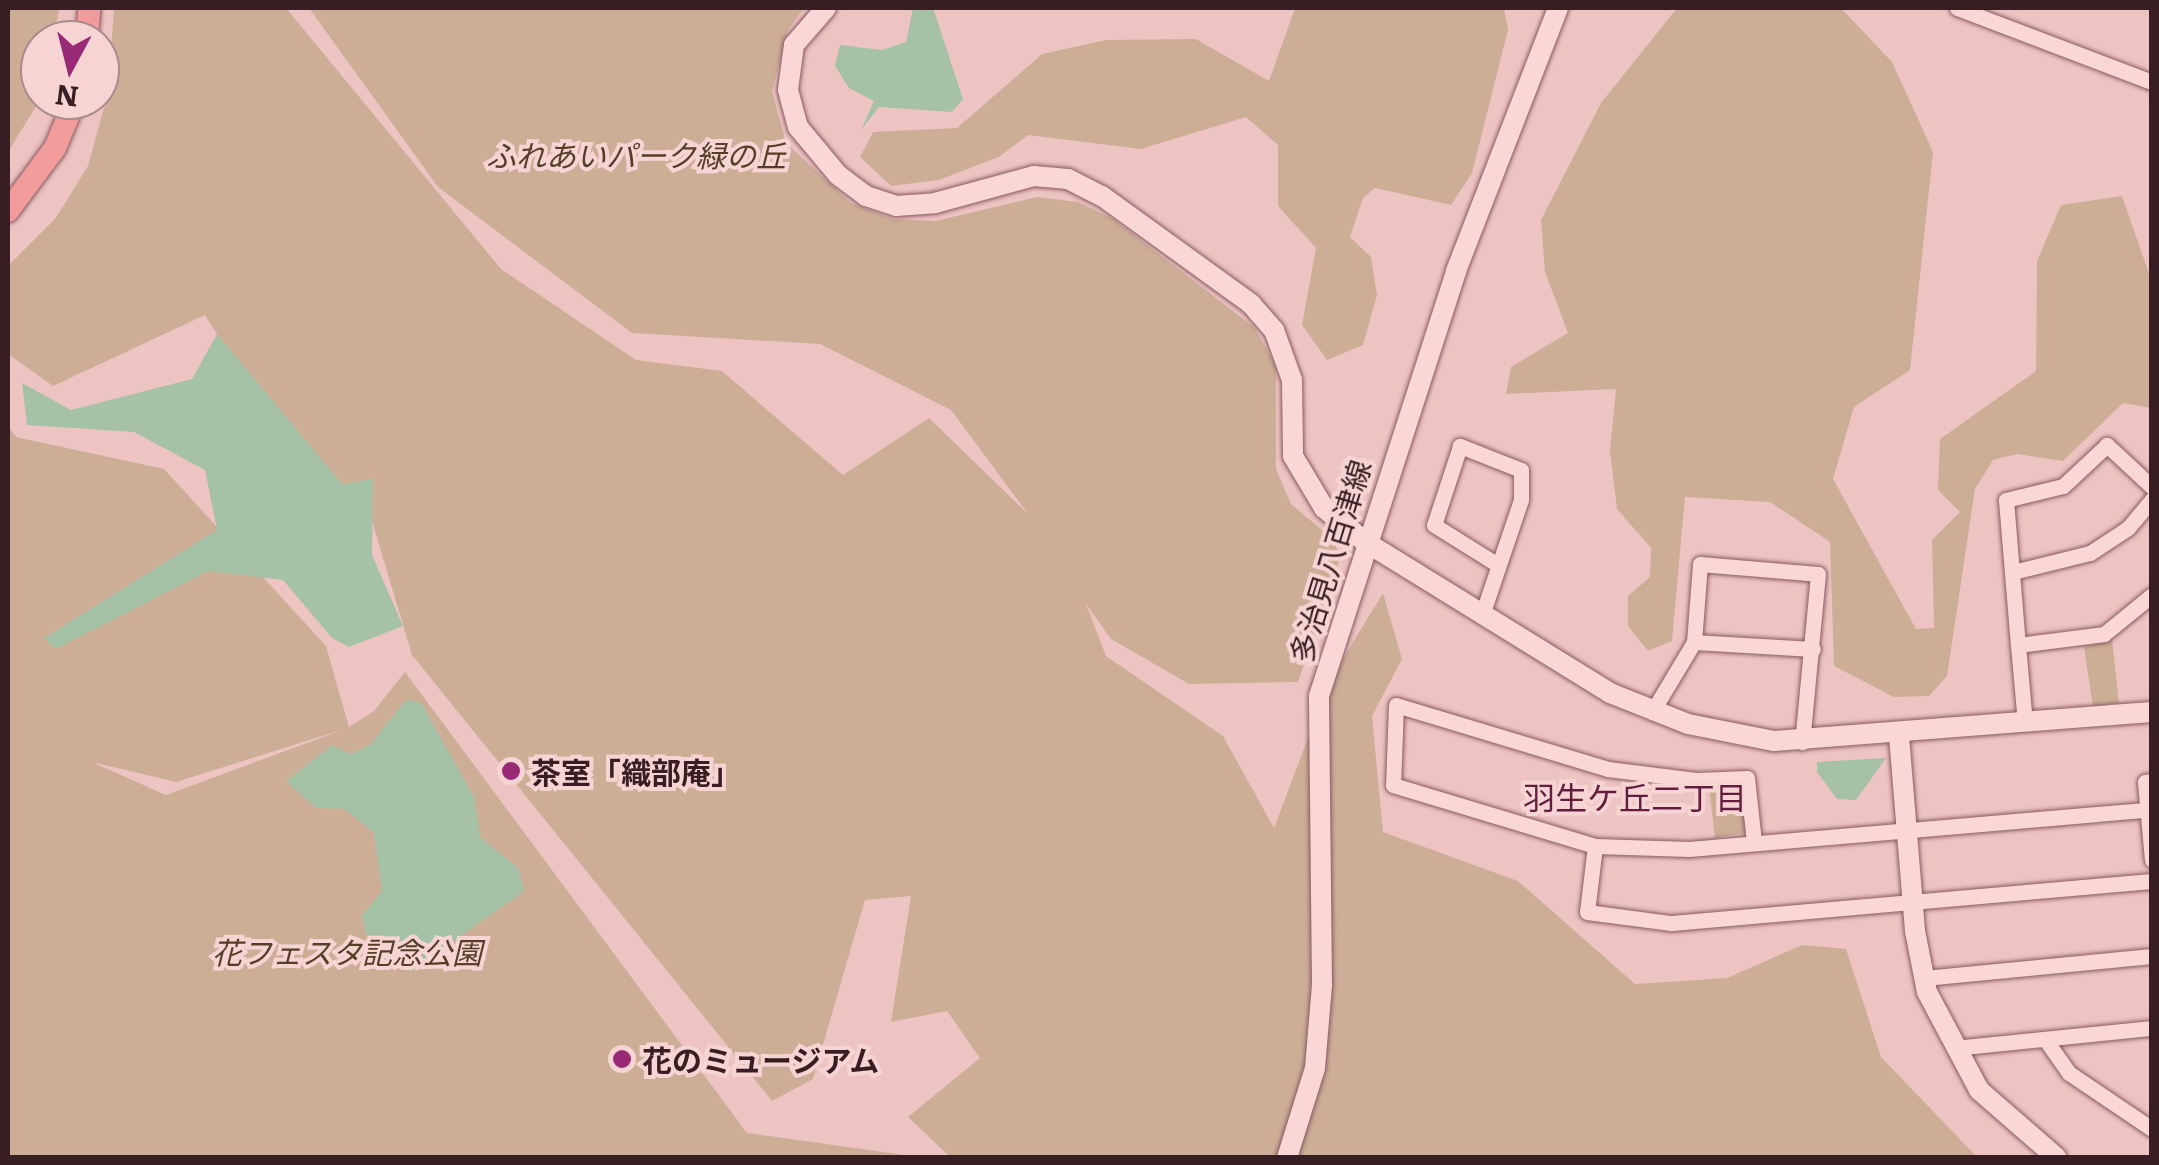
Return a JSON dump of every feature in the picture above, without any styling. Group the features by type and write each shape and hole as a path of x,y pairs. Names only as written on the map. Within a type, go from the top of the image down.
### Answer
{"main road":[{"path":"8,211 54,148 66,120"}],"street":[{"path":"826,8 794,45 788,90 798,127 838,174 866,196 896,206 935,204 1034,176 1068,179 1102,196 1251,304 1274,330 1292,380 1292,456 1302,480 1364,541 1652,712 1743,738 1802,742 2152,712"},
{"name":"多治見八百津線","path":"1287,1158 1314,1068 1322,985 1317,709 1364,541 1456,270 1558,8"},
{"path":"1957,8 2152,82"},
{"path":"2025,723 2006,500 2064,486 2107,445 2152,488"},
{"path":"1483,612 1521,500 1521,470 1460,446 1434,524 1498,565"},
{"path":"2013,572 2090,554 2128,528 2152,500"},
{"path":"1652,712 1694,642 1700,564 1818,574 1802,742"},
{"path":"2018,646 2104,634 2152,595"},
{"path":"1694,642 1813,649"},
{"path":"1754,842 1748,778 1696,780 1608,769 1396,704 1393,785 1594,846 1690,849 2148,810"},
{"path":"1899,736 1912,903 1924,978 1954,1048 1979,1090 2057,1158"},
{"path":"2152,781 2146,782 2152,860"},
{"path":"1594,846 1587,912 1671,923 2152,881"},
{"path":"1924,978 2152,956"},
{"path":"1954,1048 2152,1028"},
{"path":"2044,1038 2070,1073 2152,1128"}],"green space":[{"path":"8,8 59,10 57,20 20,20 20,120 28,120 8,152"},
{"name":"ふれあいパーク緑の丘","path":"114,8 286,8 501,269 636,360 722,371 843,475 929,418 1028,514 951,410 820,344 632,333 438,187 309,8 804,8 788,30 772,91 786,143 851,203 893,219 935,221 1037,197 1078,202 1113,219 1255,328 1276,367 1276,469 1291,504 1334,540 1340,558 1298,682 1189,684 1111,639 1086,604 1106,656 1223,736 1274,828 1330,680 1383,593 1402,659 1372,716 1383,832 1518,881 1635,984 1727,978 1802,945 1846,949 1881,1057 1977,1157 950,1157 908,1117 980,1058 947,1011 891,1022 911,896 865,900 813,1079 772,1101 412,655 369,511 258,400 205,315 53,386 8,354 8,266 55,219 88,166 101,120 120,120 120,20 113,20"},
{"path":"1295,8 1504,8 1508,30 1472,173 1451,205 1375,188 1363,198 1350,237 1371,257 1377,295 1363,345 1327,360 1302,325 1316,248 1278,206 1278,145 1246,117 1141,149 1028,135 999,157 939,180 891,186 860,157 873,132 957,128 1042,54 1106,40 1196,39 1269,81"},
{"path":"1677,8 1841,8 1892,62 1933,152 1910,370 1854,407 1833,479 1916,629 1934,628 1932,540 1960,512 1938,490 1940,439 2036,371 2037,261 2061,205 2122,196 2151,279 2151,408 2123,403 2063,461 2017,454 1993,460 1975,489 1947,676 1929,696 1894,697 1834,666 1830,542 1770,502 1685,497 1672,641 1648,651 1628,626 1628,596 1650,577 1651,548 1617,509 1610,451 1616,389 1506,394 1511,367 1568,333 1545,272 1541,220 1601,103"},
{"name":"花フェスタ記念公園","path":"8,426 16,437 164,469 326,646 349,727 374,711 405,672 747,1133 919,1157 8,1157","holes":["345,729 166,795 92,762 176,782"]},
{"path":"2112,639 2119,703 2093,707 2084,647"},
{"path":"1736,785 1744,792 1748,832 1715,838 1709,787"}],"shaded area":[{"path":"913,8 933,8 963,99 952,112 879,107 861,130 874,101 849,88 835,66 840,45 882,50 906,42"},
{"path":"217,334 342,484 373,479 372,555 403,626 349,647 332,638 283,580 208,571 56,649 44,638 217,530 205,470 134,432 27,425 22,383 71,410 192,379"},
{"path":"406,700 421,703 474,797 480,837 518,868 524,891 412,971 373,961 362,916 382,891 374,833 345,809 316,808 286,781 332,745 351,754 370,745"},
{"path":"1886,758 1856,800 1837,799 1817,772 1817,762"}],"place":[{"name":"茶室「織部庵」","path":"511,771"},
{"name":"花のミュージアム","path":"622,1059"}],"district":[{"name":"羽生ケ丘二丁目","path":"1635,796"}]}
